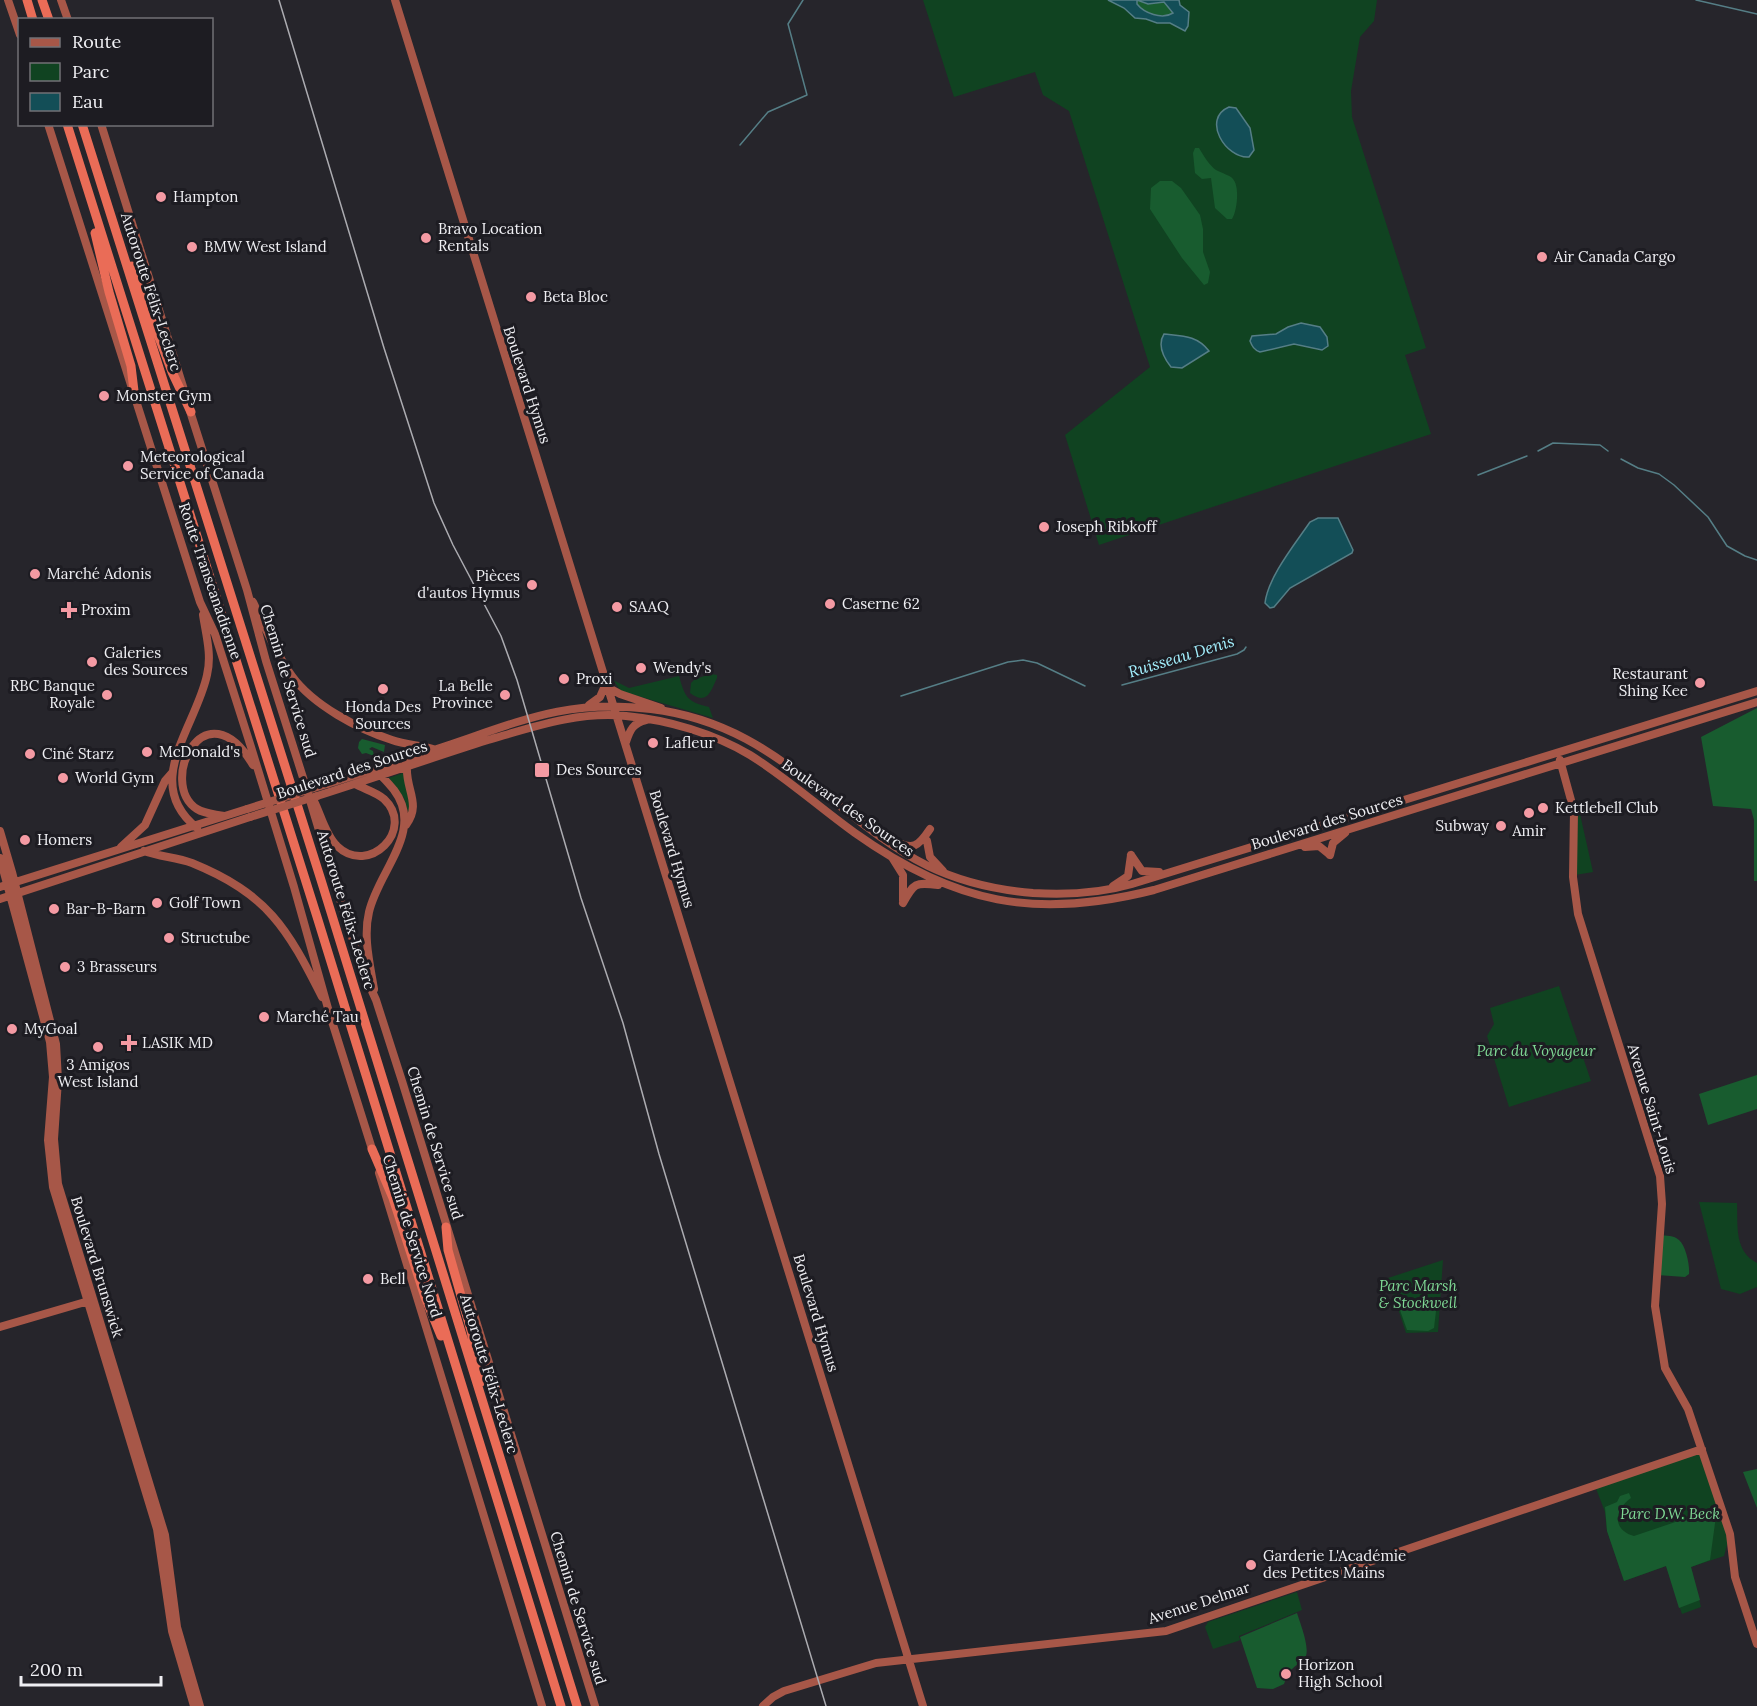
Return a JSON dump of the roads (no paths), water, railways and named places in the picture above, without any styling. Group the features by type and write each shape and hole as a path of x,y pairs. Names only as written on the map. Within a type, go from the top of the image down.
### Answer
{"highway":[{"path":"27,0 32,18"},
{"path":"42,0 47,18"},
{"name":"Autoroute Félix-Leclerc","path":"68,126 318,920 561,1706"},
{"name":"Autoroute Félix-Leclerc","path":"83,126 324,891 577,1706"},
{"path":"81,169 109,292 131,366 134,391"},
{"path":"107,205 149,306 172,372 191,412"},
{"path":"372,1149 393,1198 424,1297 461,1385"},
{"path":"446,1227 448,1250 471,1331 493,1437"}],"main road":[{"path":"8,0 18,29"},
{"path":"61,0 67,18"},
{"name":"Boulevard Hymus","path":"395,0 923,1706"},
{"name":"Route Transcanadienne","path":"49,126 200,602 215,634 258,773"},
{"path":"102,126 247,590 286,668 310,696 329,709 381,736 434,750"},
{"name":"Chemin de Service sud","path":"247,590 266,661 356,949 376,1000 595,1706"},
{"path":"200,602 208,650 208,671 202,693 176,755 172,773 172,790 178,805 194,826 202,832"},
{"path":"586,706 598,699 608,685 620,694 677,714"},
{"name":"Boulevard des Sources","path":"0,899 328,788 372,769 534,716 586,706 614,706 677,714 716,725 751,742 901,850 946,874 980,884 1031,892 1070,893 1109,889 1174,871 1757,691"},
{"name":"Boulevard des Sources","path":"328,788 355,784 555,722 591,716 617,715 650,719 703,733 747,753 856,834 919,873 989,898 1042,905 1079,904 1154,890 1757,702"},
{"path":"626,744 633,725 650,719"},
{"path":"226,816 198,809 186,795 183,785 183,768 193,746 209,734 226,735 243,748 258,773"},
{"name":"Avenue Saint-Louis","path":"1557,752 1574,811 1573,886 1578,914 1660,1176 1662,1204 1655,1306 1665,1368 1688,1409 1702,1449 1730,1533 1735,1577 1757,1644"},
{"path":"405,826 411,818 413,807 407,766"},
{"path":"372,769 401,800 405,814 405,826 401,840 373,897 368,915 367,940 376,1000"},
{"path":"120,848 145,825 165,781 172,773"},
{"name":"Chemin de Service Nord","path":"258,773 297,897 389,1211 542,1706"},
{"path":"306,787 334,843 346,853 364,856 378,852 385,845 393,832 394,819 390,806 381,796 355,784"},
{"name":"Boulevard des Sources","path":"8,885 226,816 249,813"},
{"path":"861,822 908,846 920,844 930,829"},
{"path":"1288,848 1319,846 1330,855 1334,841 1354,827"},
{"name":"Boulevard Brunswick","path":"0,831 8,885"},
{"path":"927,841 929,856 946,874"},
{"path":"143,851 192,863 246,891 261,903 288,935 329,1012"},
{"path":"1109,889 1128,876 1131,855 1144,872 1174,871"},
{"path":"890,856 903,875 903,903 911,888 917,884 951,886"},
{"name":"Boulevard Brunswick","path":"0,858 8,885 14,894 56,1044 58,1076 54,1144 57,1176 90,1300 158,1531 172,1631 194,1706"},
{"path":"0,1327 90,1300"},
{"name":"Boulevard Brunswick","path":"90,1300 166,1538 177,1627 200,1706"},
{"name":"Avenue Delmar","path":"763,1706 788,1689 872,1664 1166,1631 1702,1449"}],"water":[{"path":"1108,0 1137,0 1179,0 1180,5 1189,12 1188,26 1185,31 1170,23 1157,23 1135,18 1124,8","holes":["1137,0 1148,4 1164,2 1173,13 1164,16 1149,13 1137,4"]},
{"path":"1229,107 1236,108 1250,128 1254,150 1249,157 1232,152 1220,137 1217,120 1221,113"},
{"path":"1301,323 1320,327 1327,337 1328,346 1322,350 1294,344 1260,352 1250,341 1252,336 1276,334"},
{"path":"1164,334 1194,339 1209,351 1182,368 1171,367 1161,347"},
{"path":"1318,518 1338,518 1353,550 1352,553 1290,588 1274,607 1270,608 1265,603 1271,582 1310,522"}],"waterway":[{"path":"740,145 768,112 807,95 788,24 803,0"},
{"path":"1696,0 1757,14"},
{"name":"Ruisseau Denis","path":"1538,451 1553,443 1600,445 1608,451"},
{"name":"Ruisseau Denis","path":"1478,475 1527,456"},
{"name":"Ruisseau Denis","path":"1621,459 1638,468 1659,474 1674,485 1708,517 1727,546 1757,560"},
{"name":"Ruisseau Denis","path":"1122,685 1237,654 1246,647"},
{"name":"Ruisseau Denis","path":"901,696 1008,662 1023,660 1037,663 1085,686"}],"tram line":[{"path":"279,0 384,348 434,503 453,545 501,636 517,680 581,898 623,1023 659,1154 826,1706"}],"place":[{"name":"Hampton","path":"161,197"},
{"name":"Bravo Location Rentals","path":"426,238"},
{"name":"BMW West Island","path":"192,247"},
{"name":"Air Canada Cargo","path":"1542,257"},
{"name":"Beta Bloc","path":"531,297"},
{"name":"Monster Gym","path":"104,396"},
{"name":"Meteorological Service of Canada","path":"128,466"},
{"name":"Joseph Ribkoff","path":"1044,527"},
{"name":"Marché Adonis","path":"35,574"},
{"name":"Pièces d'autos Hymus","path":"532,585"},
{"name":"Caserne 62","path":"830,604"},
{"name":"SAAQ","path":"617,607"},
{"name":"Proxim","path":"69,610"},
{"name":"Galeries des Sources","path":"92,662"},
{"name":"Wendy's","path":"641,668"},
{"name":"Proxi","path":"564,679"},
{"name":"Restaurant Shing Kee","path":"1700,683"},
{"name":"Honda Des Sources","path":"383,689"},
{"name":"RBC Banque Royale","path":"107,695"},
{"name":"La Belle Province","path":"505,695"},
{"name":"Lafleur","path":"653,743"},
{"name":"McDonald's","path":"147,752"},
{"name":"Ciné Starz","path":"30,754"},
{"name":"Des Sources","path":"542,770"},
{"name":"World Gym","path":"63,778"},
{"name":"Kettlebell Club","path":"1543,808"},
{"name":"Amir","path":"1529,813"},
{"name":"Subway","path":"1501,826"},
{"name":"Homers","path":"25,840"},
{"name":"Golf Town","path":"157,903"},
{"name":"Bar-B-Barn","path":"54,909"},
{"name":"Structube","path":"169,938"},
{"name":"3 Brasseurs","path":"65,967"},
{"name":"Marché Tau","path":"264,1017"},
{"name":"MyGoal","path":"12,1029"},
{"name":"LASIK MD","path":"129,1043"},
{"name":"3 Amigos West Island","path":"98,1047"},
{"name":"Bell","path":"368,1279"},
{"name":"Garderie L'Académie des Petites Mains","path":"1251,1565"},
{"name":"Horizon High School","path":"1286,1674"}],"park label":[{"name":"Parc du Voyageur","path":"1536,1051"},
{"name":"Parc Marsh & Stockwell","path":"1418,1294"},
{"name":"Parc D.W. Beck","path":"1670,1514"}]}
